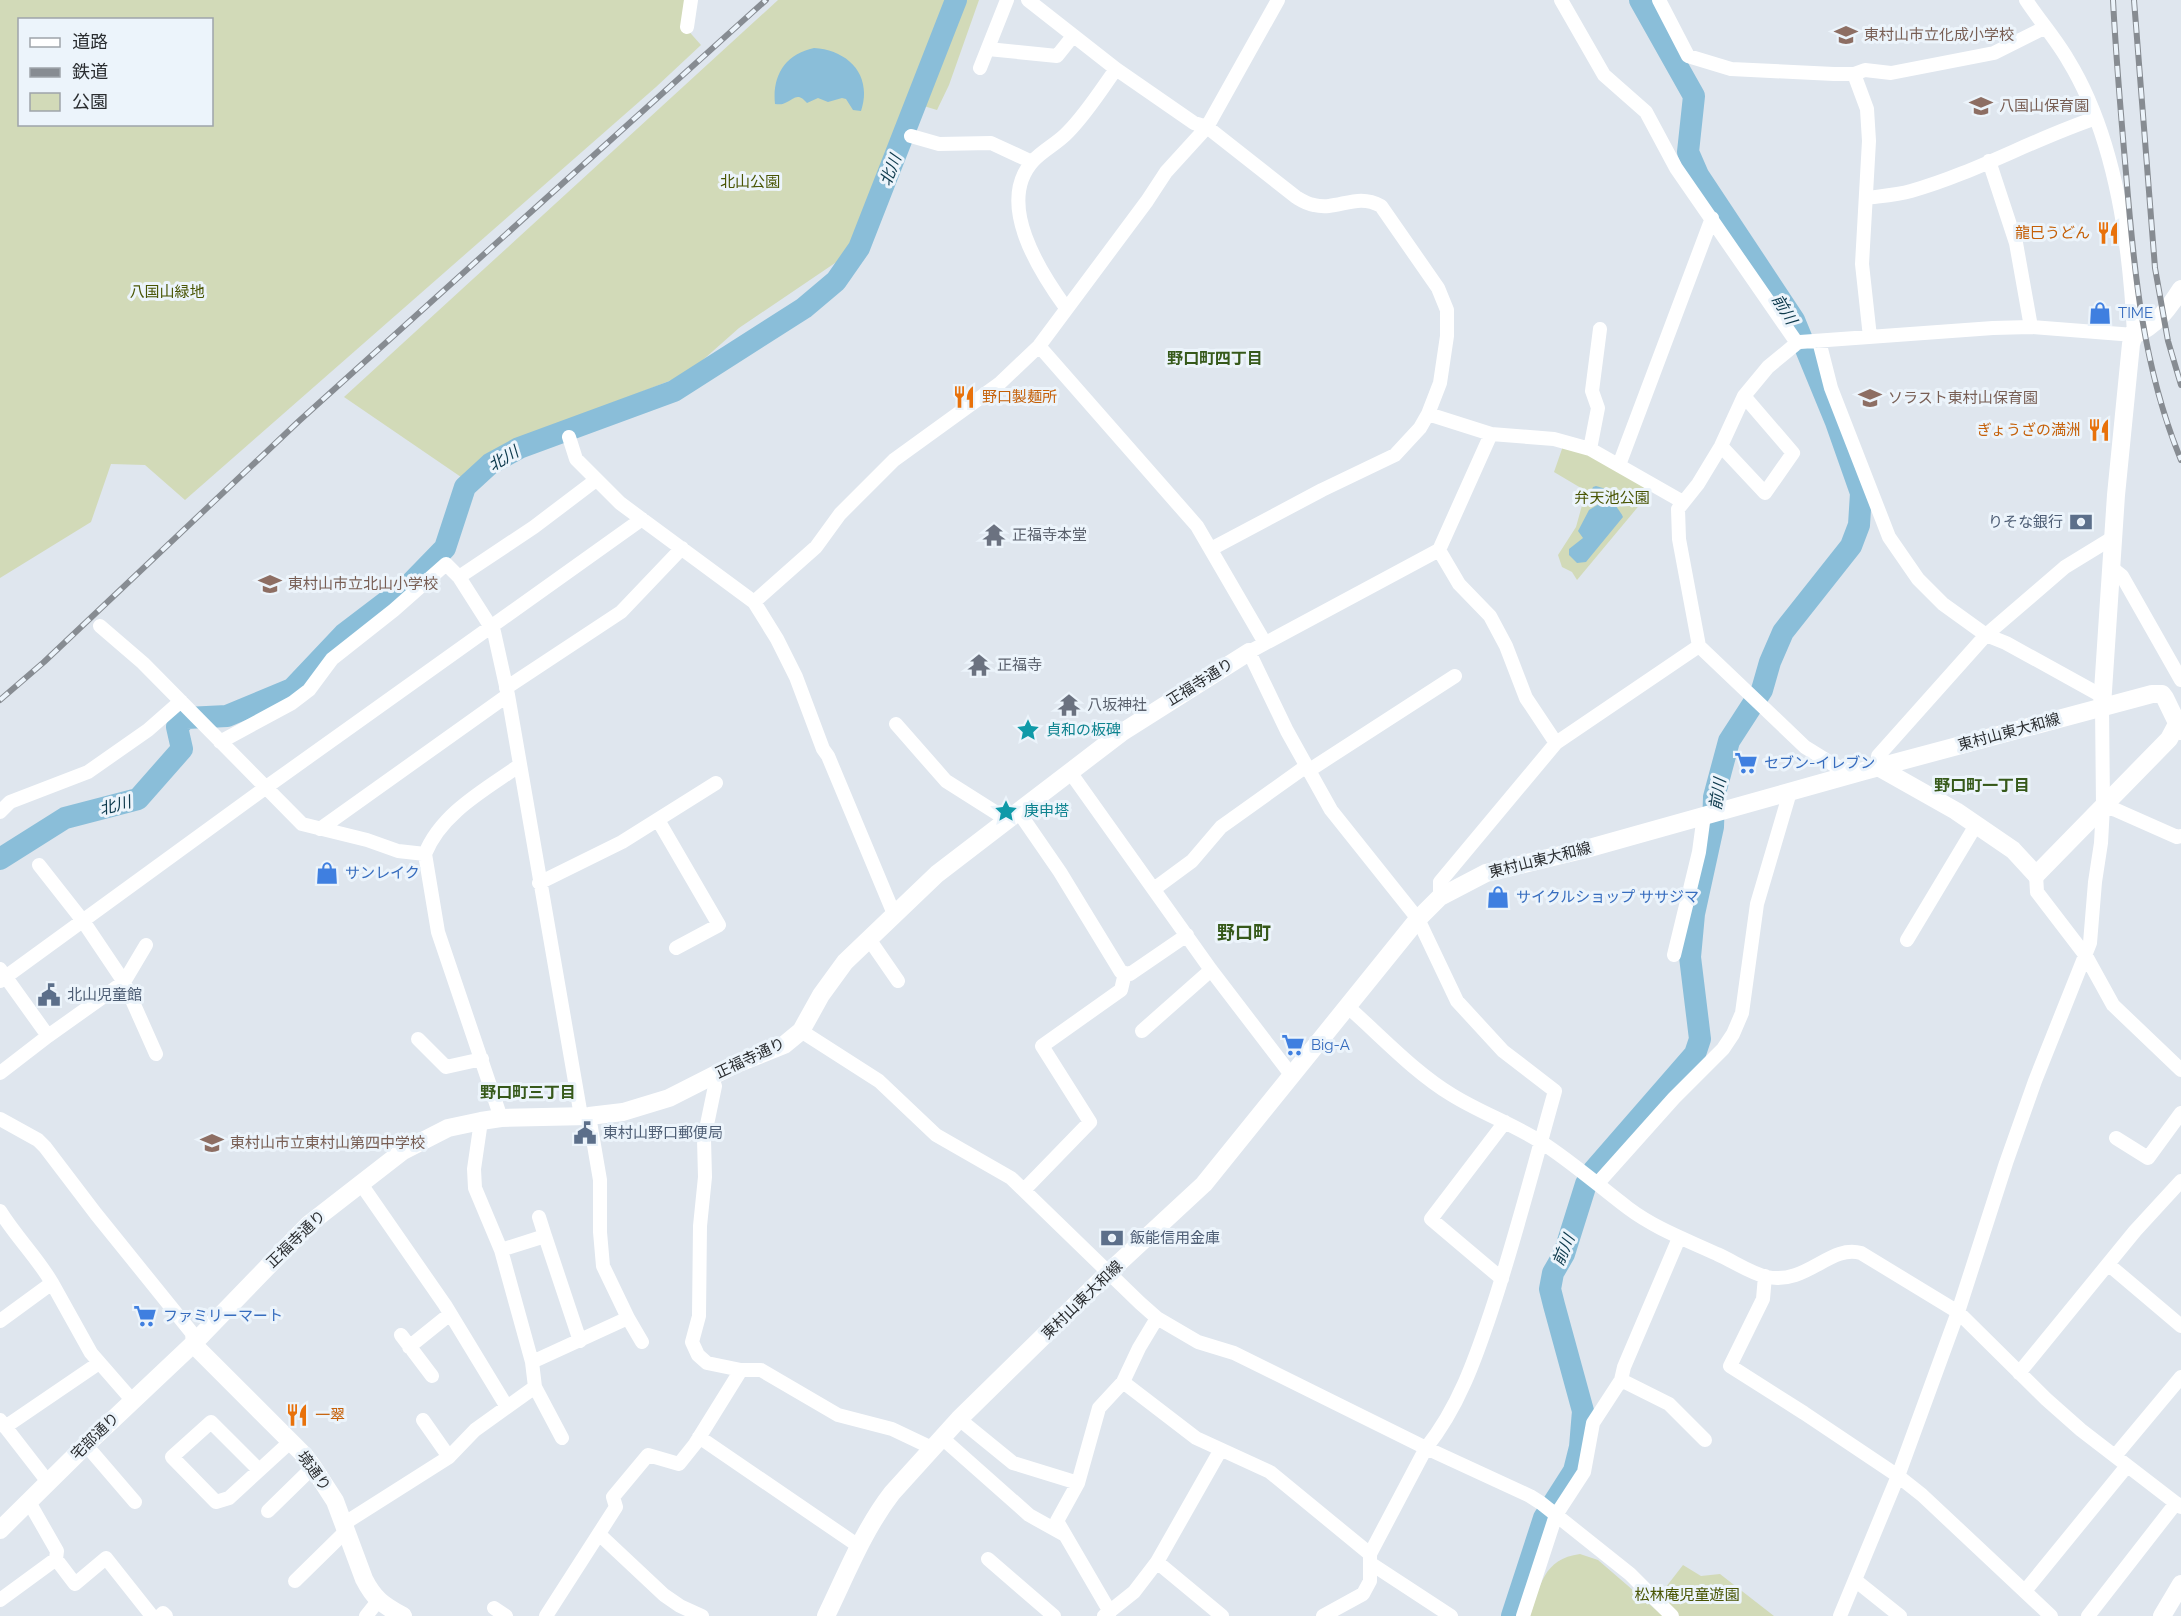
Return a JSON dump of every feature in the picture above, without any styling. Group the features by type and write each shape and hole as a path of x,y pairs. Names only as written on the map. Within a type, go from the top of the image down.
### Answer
{"street":[{"path":"687,27 691,0"},
{"path":"980,68 1007,0"},
{"path":"1028,0 1116,69 1194,123 1207,128 1296,197 1311,205 1321,206 1371,200 1381,206 1438,288 1447,310 1447,336 1440,383 1428,414 1395,455 1322,490 1211,549"},
{"path":"754,602 816,547 840,514 894,460 999,384 1039,346 1166,172 1207,128 1278,0"},
{"path":"1561,0 1604,75 1646,112 1676,168 1799,343"},
{"path":"1659,0 1688,56 1731,69 1834,74 1854,74 1865,70 1891,72 1994,53 2044,28"},
{"path":"1840,1616 1898,1476 1958,1312 2010,1153 2090,943 2103,807 2102,701 2114,537 2130,356 2134,335 2131,286 2116,190 2096,117 2068,59 2026,0"},
{"path":"988,49 1057,56 1073,36"},
{"path":"1066,308 1044,279 1024,233 1019,215 1018,189 1032,162 1069,131 1116,69"},
{"path":"1854,74 1867,110 1869,141 1862,264 1870,337"},
{"path":"1866,198 1908,192 1939,182 2096,117"},
{"path":"911,136 939,144 990,143 1032,162"},
{"path":"1989,161 2016,243 2031,327"},
{"path":"1619,465 1712,218"},
{"path":"2178,300 2145,330 2134,335 2031,327 1799,343 1768,367 1744,396 1721,446 1698,484 1678,509 1679,539 1699,646 1805,747 1824,760 1845,769 1871,769 1956,811 2013,850 2036,876 2037,892 2085,956 2113,1005 2181,1070"},
{"path":"1590,449 1598,408 1592,391 1600,329"},
{"path":"1820,341 1831,388 1889,537 1918,579 1943,604 1986,635 2006,643 2102,701"},
{"path":"1039,346 1197,526 1265,643"},
{"path":"1721,446 1765,493 1793,453 1744,396"},
{"path":"1428,414 1491,434 1554,439 1590,449 1683,502"},
{"path":"1323,1616 1363,1594 1370,1581 1370,1558 1426,1448 1469,1376 1502,1279 1555,1091 1503,1052 1456,1001 1418,919 1331,810 1307,769 1249,652 1439,550 1491,434"},
{"path":"569,437 576,459 620,503 754,602 777,639 796,677 823,749 828,756 894,914"},
{"path":"459,577 596,480"},
{"path":"48,1036 2,975 82,921 642,519"},
{"path":"1871,769 1878,756 1986,635 2065,567 2114,537"},
{"path":"320,829 621,612 682,548"},
{"path":"1439,550 1459,584 1490,616 1506,646 1526,698 1556,743"},
{"path":"216,738 292,704 309,690 332,659 394,610 446,564 459,577 491,626 507,692 539,883 585,1116 600,1180 600,1232 603,1266 642,1342"},
{"path":"2036,876 2169,739 2180,724 2162,694 2181,680 2122,576 2112,568"},
{"path":"100,626 143,663 302,824 367,840 398,851 425,854"},
{"path":"1440,897 1440,882 1556,743 1699,646"},
{"name":"正福寺通り","path":"193,1344 309,1224 403,1151 448,1128 501,1118 585,1116 623,1112 669,1098 734,1065 784,1045 801,1031 821,995 845,962 937,874 1121,733 1249,652"},
{"path":"1154,889 1192,861 1221,827 1307,769 1455,676"},
{"name":"東村山東大和線","path":"826,1616 884,1503 959,1419 1109,1272 1204,1184 1418,919 1440,897 1486,873 1586,849 2102,701 2162,694"},
{"path":"0,812 10,802 88,772 185,706"},
{"path":"896,724 946,781 1012,815 1059,872 1121,972 1130,974 1187,935"},
{"path":"501,1118 438,932 425,854 443,825 459,808 520,765"},
{"path":"1070,772 1211,970 1292,1076"},
{"path":"539,883 622,842 716,783"},
{"path":"1592,1178 1723,1048 1733,1034 1742,1013 1757,904 1790,792"},
{"path":"2103,807 2116,810 2177,837 2181,836"},
{"path":"1674,955 1699,852 1712,813"},
{"path":"658,820 719,925 676,948"},
{"path":"1907,940 1976,825"},
{"path":"39,865 82,921 124,982 156,1054"},
{"path":"869,939 898,981"},
{"path":"0,1073 124,982 146,945"},
{"path":"1142,1031 1211,970"},
{"path":"1024,1190 1090,1122 1042,1046 1121,990 1125,973"},
{"path":"1348,1007 1427,1077 1453,1096 1541,1142 1592,1178 1629,1209 1679,1238 1765,1276 1784,1279 1840,1253 1853,1250 1861,1252 1958,1312 2081,1430 2179,1505 2088,1616"},
{"path":"801,1031 879,1081 936,1135 1011,1178 1157,1318 1198,1342 1234,1353 1310,1389 1550,1510 1630,1574 1672,1616"},
{"path":"418,1040 446,1067 482,1059"},
{"path":"711,1077 715,1086 704,1139 705,1178 700,1226 699,1316 692,1342 698,1355 707,1363 741,1370 761,1370 838,1415 937,1443 1029,1515 1063,1534"},
{"path":"2116,1138 2148,1158 2181,1113"},
{"path":"0,1119 38,1140 45,1147 192,1333 193,1344"},
{"path":"481,1121 474,1169 475,1188 501,1250 532,1362 535,1387 562,1438"},
{"path":"1502,1279 1431,1219 1505,1122"},
{"path":"2019,1373 2135,1231 2181,1182"},
{"path":"361,1184 450,1314 507,1407"},
{"path":"0,1211 11,1229 42,1267 91,1353 132,1400"},
{"path":"539,1216 580,1341"},
{"path":"501,1250 545,1236"},
{"path":"1523,1616 1550,1510 1584,1472 1593,1423 1622,1380 1624,1367 1679,1238"},
{"path":"2109,1265 2181,1326"},
{"path":"1765,1276 1763,1299 1730,1366 1898,1476 1922,1495 2051,1616"},
{"path":"0,1321 52,1283"},
{"path":"432,1376 405,1341 450,1314"},
{"path":"532,1362 628,1318"},
{"path":"1157,1318 1139,1348 1123,1382 1099,1408 1078,1483 1057,1521 1113,1613 1134,1592 1157,1562 1220,1451"},
{"name":"宅部通り","path":"0,1530 132,1400 193,1344"},
{"name":"境通り","path":"193,1344 313,1467 335,1502 364,1579 378,1601 403,1616"},
{"path":"48,1482 3,1423 99,1363"},
{"path":"546,1616 616,1507 613,1497 648,1455 679,1464 699,1437 741,1370"},
{"path":"2115,1456 2181,1377"},
{"path":"1622,1380 1669,1404 1705,1440"},
{"path":"1123,1382 1196,1438 1270,1472 1370,1558 1451,1616"},
{"path":"295,1581 346,1527 449,1457 474,1430 535,1387"},
{"path":"959,1419 1013,1463 1078,1483"},
{"path":"423,1420 449,1457"},
{"path":"259,1470 211,1422 172,1457 216,1502 229,1498 290,1442"},
{"path":"699,1437 860,1547"},
{"path":"86,1445 135,1502"},
{"path":"2025,1591 2127,1466"},
{"path":"268,1511 313,1467"},
{"path":"28,1502 57,1551 56,1559 75,1584 106,1558 152,1616"},
{"path":"600,1535 664,1595 680,1606 702,1616"},
{"path":"0,1600 56,1559"},
{"path":"988,1559 1054,1616"},
{"path":"1157,1562 1222,1616"},
{"path":"1855,1580 1900,1616"},
{"path":"2162,1616 2181,1584"},
{"path":"366,1616 378,1601"},
{"path":"494,1608 506,1616"},
{"path":"160,1616 164,1613 166,1616"}],"green space":[{"name":"八国山緑地","path":"0,0 688,0 685,27 701,45 185,500 145,465 111,464 91,522 0,578"},
{"name":"北山公園","path":"778,0 979,0 949,85 937,110 907,101 849,248 838,261 739,328 687,374 491,451 461,477 344,397"},
{"name":"弁天池公園","path":"1563,446 1591,455 1652,490 1577,580 1572,572 1562,567 1558,555 1576,527 1586,491 1554,472"},
{"path":"1580,1554 1598,1560 1663,1616 1530,1616 1540,1585 1551,1568 1568,1557"},
{"name":"松林庵児童遊園","path":"1683,1565 1701,1576 1720,1574 1774,1616 1674,1616 1659,1596"}],"water":[{"path":"814,48 837,54 847,59 855,67 864,86 861,111 853,110 846,99 842,98 828,102 818,98 807,103 798,97 783,104 775,104 776,84 782,68 795,55"},
{"path":"1596,486 1609,492 1623,517 1586,562 1577,563 1569,555 1569,549 1583,538 1578,531 1589,510 1599,504 1599,501 1590,494"}],"waterway":[{"name":"北川","path":"0,859 65,818 138,799 182,749 177,727 186,718 227,716 292,689 344,634 411,583 445,548 465,487 490,464 519,448 674,391 804,308 836,281 859,248 956,0"},
{"name":"前川","path":"1512,1616 1544,1518 1574,1471 1580,1447 1583,1411 1550,1289 1553,1273 1564,1254 1586,1184 1594,1170 1695,1054 1700,1039 1690,957 1694,914 1713,827 1714,797 1729,741 1762,690 1770,662 1783,632 1851,546 1859,525 1861,493 1836,422 1794,320 1698,175 1688,152 1694,96 1640,0"}],"railway":[{"path":"0,700 44,662 299,421 766,0"},
{"path":"2113,0 2129,210 2142,319 2158,390 2181,460"},
{"path":"2134,0 2155,268 2168,341 2181,385"}],"place":[{"name":"東村山市立化成小学校","path":"1846,35"},
{"name":"八国山保育園","path":"1981,106"},
{"name":"龍巳うどん","path":"2108,233"},
{"name":"TIME","path":"2100,313"},
{"name":"野口製麺所","path":"964,397"},
{"name":"ソラスト東村山保育園","path":"1870,398"},
{"name":"ぎょうざの満洲","path":"2099,430"},
{"name":"りそな銀行","path":"2081,522"},
{"name":"正福寺本堂","path":"994,535"},
{"name":"東村山市立北山小学校","path":"270,584"},
{"name":"正福寺","path":"979,665"},
{"name":"八坂神社","path":"1069,705"},
{"name":"貞和の板碑","path":"1028,730"},
{"name":"セブン-イレブン","path":"1746,763"},
{"name":"庚申塔","path":"1006,811"},
{"name":"サンレイク","path":"327,873"},
{"name":"サイクルショップ ササジマ","path":"1498,897"},
{"name":"北山児童館","path":"49,995"},
{"name":"Big-A","path":"1293,1045"},
{"name":"東村山野口郵便局","path":"585,1133"},
{"name":"東村山市立東村山第四中学校","path":"212,1143"},
{"name":"飯能信用金庫","path":"1112,1238"},
{"name":"ファミリーマート","path":"145,1316"},
{"name":"一翠","path":"297,1415"}],"district":[{"name":"野口町四丁目","path":"1215,358"},
{"name":"野口町一丁目","path":"1982,785"},
{"name":"野口町","path":"1244,933"},
{"name":"野口町三丁目","path":"528,1092"}]}
